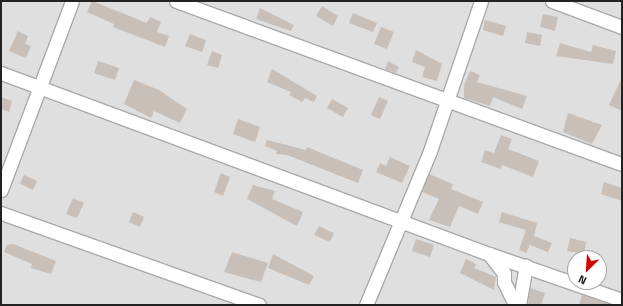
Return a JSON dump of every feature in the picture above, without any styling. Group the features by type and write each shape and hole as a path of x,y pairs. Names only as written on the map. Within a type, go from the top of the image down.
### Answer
{"street":[{"path":"1,190 38,87 72,1"},
{"path":"176,1 622,164"},
{"path":"366,305 398,220 430,151 446,100 481,1"},
{"path":"552,1 622,27"},
{"path":"1,73 488,254 622,300"},
{"path":"1,213 259,305"},
{"path":"488,254 504,273 504,282 515,305"},
{"path":"519,305 526,266"}],"shaded area":[{"path":"1,1 622,1 622,305 1,305"}],"building":[{"path":"92,1 147,23 150,17 161,22 157,32 169,36 165,47 113,27 114,24 87,12"},
{"path":"322,6 338,16 333,26 316,16"},
{"path":"260,8 294,25 291,31 256,19"},
{"path":"353,13 377,23 373,32 349,23"},
{"path":"543,14 558,17 555,31 540,27"},
{"path":"485,20 506,26 503,36 483,30"},
{"path":"381,27 394,32 387,49 374,44"},
{"path":"18,31 28,36 25,44 31,46 26,58 9,51"},
{"path":"527,32 542,35 540,46 525,43"},
{"path":"190,34 206,40 202,52 185,46"},
{"path":"560,43 591,52 593,45 616,51 613,64 556,56"},
{"path":"416,50 442,64 437,81 422,77 425,67 412,62"},
{"path":"212,51 222,55 218,68 207,65"},
{"path":"98,61 119,68 115,80 94,73"},
{"path":"388,61 399,67 396,73 385,69"},
{"path":"272,69 317,96 314,102 305,98 302,102 289,95 291,92 267,82"},
{"path":"470,71 480,75 477,82 527,96 522,109 493,97 490,106 464,98 464,85"},
{"path":"622,77 622,111 609,105"},
{"path":"134,80 159,90 187,109 180,123 154,111 151,118 124,104"},
{"path":"1,97 12,101 9,112 1,109"},
{"path":"379,97 388,101 380,119 371,115"},
{"path":"332,99 348,108 343,117 327,108"},
{"path":"568,113 602,125 592,144 563,132"},
{"path":"238,119 260,127 255,142 233,134"},
{"path":"501,135 512,139 508,149 539,161 533,177 502,165 501,169 481,162 485,150 494,153"},
{"path":"267,140 306,150 307,147 363,170 358,183 287,155 276,154 277,151 265,146"},
{"path":"390,157 410,166 402,183 376,172 380,163 386,166"},
{"path":"221,173 230,177 223,196 214,192"},
{"path":"429,174 453,184 451,189 483,202 478,214 459,206 450,227 429,220 439,199 422,192"},
{"path":"24,175 37,181 33,190 20,184"},
{"path":"604,182 622,188 622,201 601,194"},
{"path":"253,185 275,191 272,199 303,212 297,226 247,199"},
{"path":"73,198 84,203 77,218 66,214"},
{"path":"133,212 144,217 140,227 129,222"},
{"path":"502,212 537,223 534,236 552,243 548,252 530,245 526,253 519,250 526,230 499,222"},
{"path":"319,226 334,233 330,242 314,235"},
{"path":"570,238 586,242 585,250 567,250"},
{"path":"416,239 434,245 430,257 412,251"},
{"path":"13,244 56,261 51,274 31,268 32,264 4,252 7,245"},
{"path":"232,252 268,263 261,282 224,272"},
{"path":"273,254 314,276 309,285 268,268"},
{"path":"466,259 476,264 474,268 496,277 494,290 460,273"},
{"path":"530,288 545,293 541,305 528,305"},
{"path":"582,295 612,305 579,305"}]}
